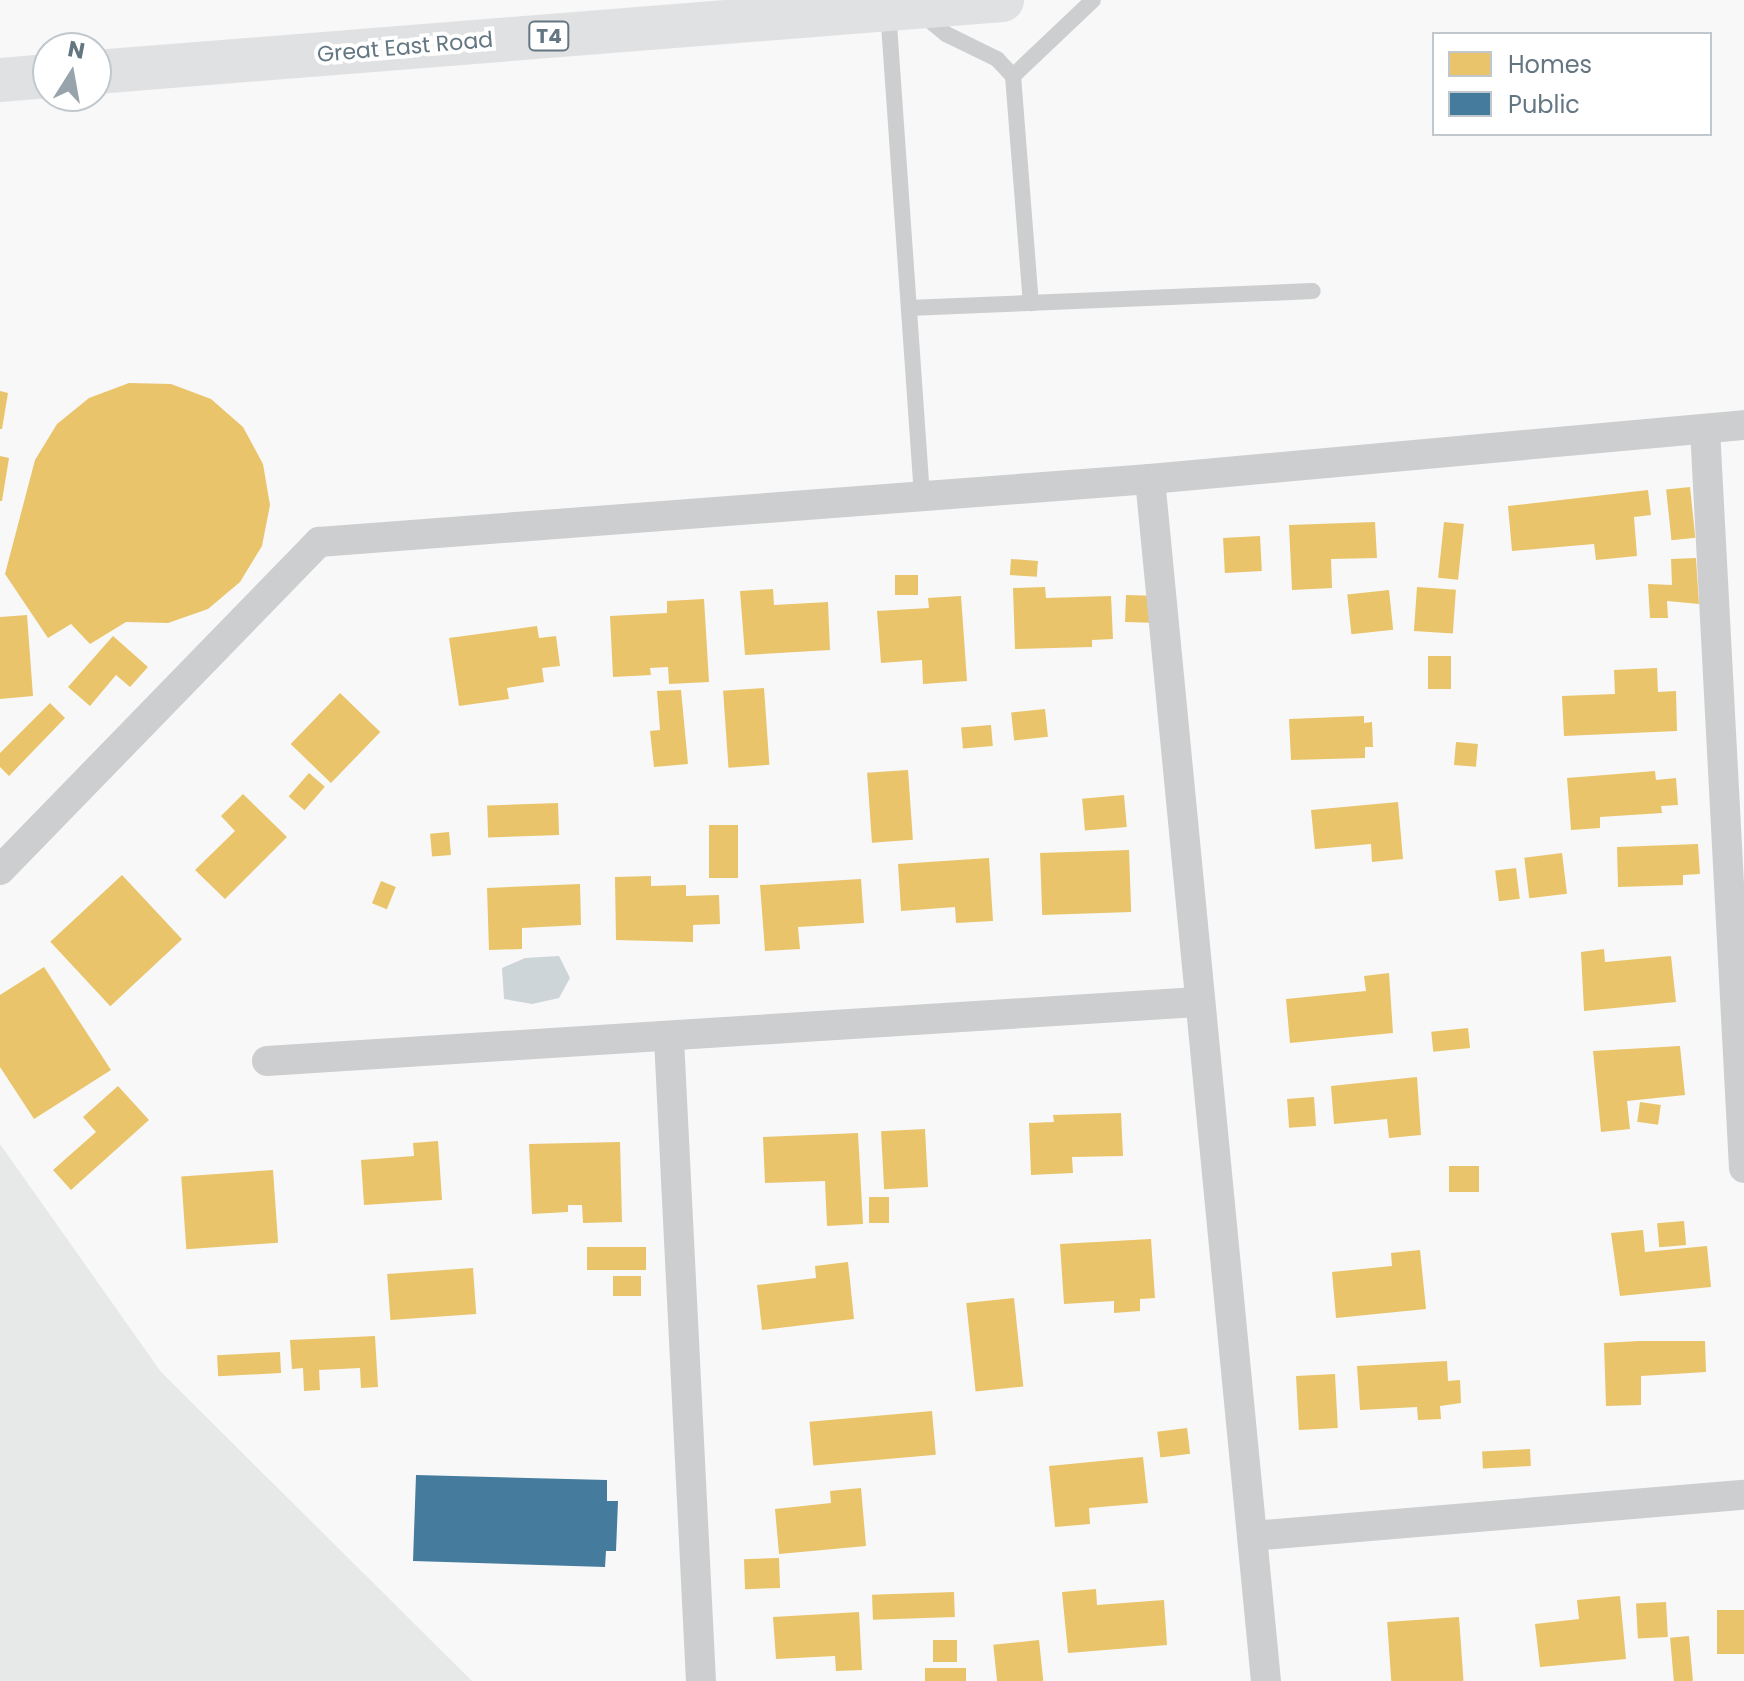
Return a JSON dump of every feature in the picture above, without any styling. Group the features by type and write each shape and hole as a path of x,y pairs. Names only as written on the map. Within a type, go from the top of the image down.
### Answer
{"main road":[{"name":"Great East Road","path":"112,71 895,5 1002,0"},
{"path":"0,80 32,77"}],"street":[{"path":"0,870 319,542 1150,479 1744,425"},
{"path":"1705,429 1738,924 1744,1168"},
{"path":"1150,479 1197,1002 1266,1681"},
{"path":"267,1061 669,1039 1197,1002"},
{"path":"669,1039 701,1681"},
{"path":"1252,1536 1744,1495"}],"lane":[{"path":"1013,76 1093,0"},
{"path":"895,5 997,59 1013,76 1031,303"},
{"path":"895,5 909,308 922,495"},
{"path":"909,308 1313,291"}],"shaded area":[{"path":"559,956 570,978 559,998 532,1004 504,999 502,968 525,958"},
{"path":"0,1144 161,1372 472,1681 0,1681"}],"building: Homes":[{"path":"129,383 171,384 211,399 243,427 263,464 270,505 262,546 240,582 208,609 168,623 126,622 90,644 71,624 48,638 5,574 35,460 57,424 89,398"},
{"path":"0,391 8,393 2,429 0,429"},
{"path":"0,456 9,458 2,501 0,501"},
{"path":"1690,487 1695,538 1671,540 1666,490"},
{"path":"1648,490 1651,515 1634,517 1637,556 1596,560 1594,544 1512,551 1508,506"},
{"path":"1375,522 1377,558 1331,559 1332,588 1292,590 1289,525"},
{"path":"1444,522 1464,524 1458,580 1438,578"},
{"path":"1260,536 1262,571 1225,573 1223,538"},
{"path":"1696,558 1699,604 1667,601 1668,618 1650,618 1648,584 1672,585 1671,559"},
{"path":"1011,559 1038,561 1037,577 1010,575"},
{"path":"895,575 918,575 918,595 895,595"},
{"path":"1045,587 1046,598 1111,596 1113,639 1092,640 1092,647 1015,649 1013,588"},
{"path":"1417,587 1456,590 1453,634 1414,631"},
{"path":"773,589 774,605 828,602 830,650 745,655 740,591"},
{"path":"1389,590 1393,630 1351,634 1347,594"},
{"path":"1126,595 1151,596 1150,623 1125,622"},
{"path":"961,596 967,681 923,684 922,660 881,663 877,611 929,608 928,598"},
{"path":"704,599 709,682 669,684 668,667 650,668 651,675 613,677 610,616 667,613 667,601"},
{"path":"27,615 33,696 0,699 0,617"},
{"path":"537,626 539,638 556,636 560,666 542,668 544,682 507,688 509,699 459,706 449,638"},
{"path":"113,636 148,667 130,687 116,675 90,706 68,687"},
{"path":"1428,656 1451,656 1451,689 1428,689"},
{"path":"1657,668 1658,692 1676,691 1677,731 1564,736 1562,696 1615,694 1614,670"},
{"path":"764,688 769,765 728,768 723,691"},
{"path":"681,690 688,764 654,767 650,731 660,730 657,691"},
{"path":"340,693 380,732 331,783 291,744"},
{"path":"50,703 65,718 9,776 0,767 0,753"},
{"path":"1045,709 1048,737 1014,740 1011,713"},
{"path":"1364,716 1364,723 1372,722 1373,747 1365,747 1365,758 1291,760 1289,719"},
{"path":"991,725 993,746 963,749 961,728"},
{"path":"1456,742 1478,744 1476,767 1454,765"},
{"path":"908,770 913,840 872,843 867,773"},
{"path":"1655,771 1656,780 1676,778 1678,805 1661,806 1662,813 1600,817 1600,828 1571,830 1567,778"},
{"path":"309,773 325,787 305,810 289,796"},
{"path":"243,794 287,837 225,899 195,870 235,831 221,816"},
{"path":"1124,795 1127,827 1085,831 1082,799"},
{"path":"1398,802 1403,859 1372,862 1371,844 1315,849 1311,810"},
{"path":"558,803 559,835 488,837 487,805"},
{"path":"709,825 738,825 738,878 709,878"},
{"path":"449,832 451,855 432,857 430,834"},
{"path":"1698,844 1700,874 1683,875 1683,885 1618,887 1617,847"},
{"path":"1129,850 1131,912 1042,915 1040,853"},
{"path":"1562,853 1567,894 1529,898 1524,858"},
{"path":"989,858 993,921 956,923 955,907 901,911 898,864"},
{"path":"1516,868 1520,899 1499,901 1495,871"},
{"path":"122,875 182,939 110,1006 50,942"},
{"path":"651,876 651,886 686,885 686,896 719,895 720,924 693,925 693,942 616,940 615,877"},
{"path":"861,879 864,923 798,927 800,949 765,951 760,885"},
{"path":"381,881 396,887 387,909 372,903"},
{"path":"580,884 581,925 522,928 522,949 489,950 487,888"},
{"path":"1604,949 1605,962 1671,956 1676,1002 1584,1011 1581,952"},
{"path":"44,967 111,1070 34,1119 0,1067 0,995"},
{"path":"1389,973 1393,1033 1290,1043 1286,999 1366,991 1364,976"},
{"path":"1468,1028 1470,1048 1433,1052 1431,1032"},
{"path":"1680,1046 1685,1095 1627,1101 1630,1129 1601,1132 1593,1051"},
{"path":"1417,1077 1421,1135 1389,1138 1387,1119 1334,1124 1331,1086"},
{"path":"118,1086 149,1120 71,1190 53,1170 96,1132 83,1117"},
{"path":"1314,1097 1316,1126 1289,1128 1287,1099"},
{"path":"1640,1102 1661,1105 1658,1125 1637,1122"},
{"path":"1121,1113 1123,1156 1072,1157 1073,1173 1031,1175 1029,1123 1054,1122 1053,1115"},
{"path":"925,1129 928,1187 884,1189 881,1131"},
{"path":"858,1133 863,1224 827,1226 825,1181 765,1183 763,1137"},
{"path":"438,1141 442,1200 364,1205 361,1160 414,1156 413,1143"},
{"path":"620,1142 622,1222 583,1223 582,1205 568,1205 568,1212 532,1214 529,1144"},
{"path":"1449,1166 1479,1166 1479,1192 1449,1192"},
{"path":"273,1170 278,1243 186,1249 181,1176"},
{"path":"869,1197 889,1197 889,1223 869,1223"},
{"path":"1684,1221 1686,1245 1659,1247 1657,1223"},
{"path":"1643,1230 1645,1252 1707,1246 1711,1287 1620,1296 1611,1233"},
{"path":"1151,1239 1155,1298 1140,1299 1140,1311 1114,1313 1114,1301 1064,1304 1060,1244"},
{"path":"587,1247 646,1247 646,1270 587,1270"},
{"path":"1420,1250 1426,1309 1336,1318 1332,1272 1392,1266 1391,1253"},
{"path":"848,1262 854,1319 762,1330 757,1285 816,1278 815,1266"},
{"path":"473,1268 476,1314 390,1320 387,1274"},
{"path":"613,1276 641,1276 641,1296 613,1296"},
{"path":"1014,1298 1023,1387 976,1392 966,1303"},
{"path":"375,1336 378,1387 361,1388 360,1368 319,1370 320,1390 304,1391 303,1368 292,1369 290,1340"},
{"path":"1705,1341 1706,1372 1641,1376 1641,1405 1606,1406 1604,1343"},
{"path":"280,1352 281,1373 218,1376 217,1355"},
{"path":"1447,1361 1448,1381 1460,1380 1461,1403 1440,1406 1441,1419 1418,1420 1417,1407 1360,1410 1357,1366"},
{"path":"1335,1374 1338,1428 1299,1430 1296,1376"},
{"path":"932,1411 936,1455 813,1466 809,1422"},
{"path":"1187,1428 1190,1454 1160,1457 1157,1432"},
{"path":"1530,1449 1531,1466 1483,1468 1482,1452"},
{"path":"1143,1457 1148,1503 1089,1508 1090,1524 1055,1527 1049,1466"},
{"path":"861,1488 866,1546 779,1554 775,1509 831,1503 830,1491"},
{"path":"779,1558 780,1588 745,1589 744,1559"},
{"path":"1096,1589 1097,1605 1164,1600 1167,1645 1068,1653 1062,1592"},
{"path":"954,1592 955,1617 873,1620 872,1595"},
{"path":"1620,1596 1626,1659 1540,1667 1535,1624 1579,1619 1577,1600"},
{"path":"1666,1602 1668,1637 1638,1639 1636,1604"},
{"path":"1717,1610 1744,1610 1744,1654 1717,1654"},
{"path":"859,1612 862,1670 836,1671 835,1656 776,1659 773,1617"},
{"path":"1459,1617 1463,1681 1391,1681 1387,1622"},
{"path":"1689,1636 1693,1681 1674,1681 1670,1638"},
{"path":"933,1640 957,1640 957,1662 933,1662"},
{"path":"1039,1640 1043,1681 997,1681 993,1645"},
{"path":"925,1668 966,1668 966,1681 925,1681"}],"building: Public":[{"path":"416,1475 607,1480 607,1501 618,1501 616,1551 606,1551 605,1567 413,1561"}]}
